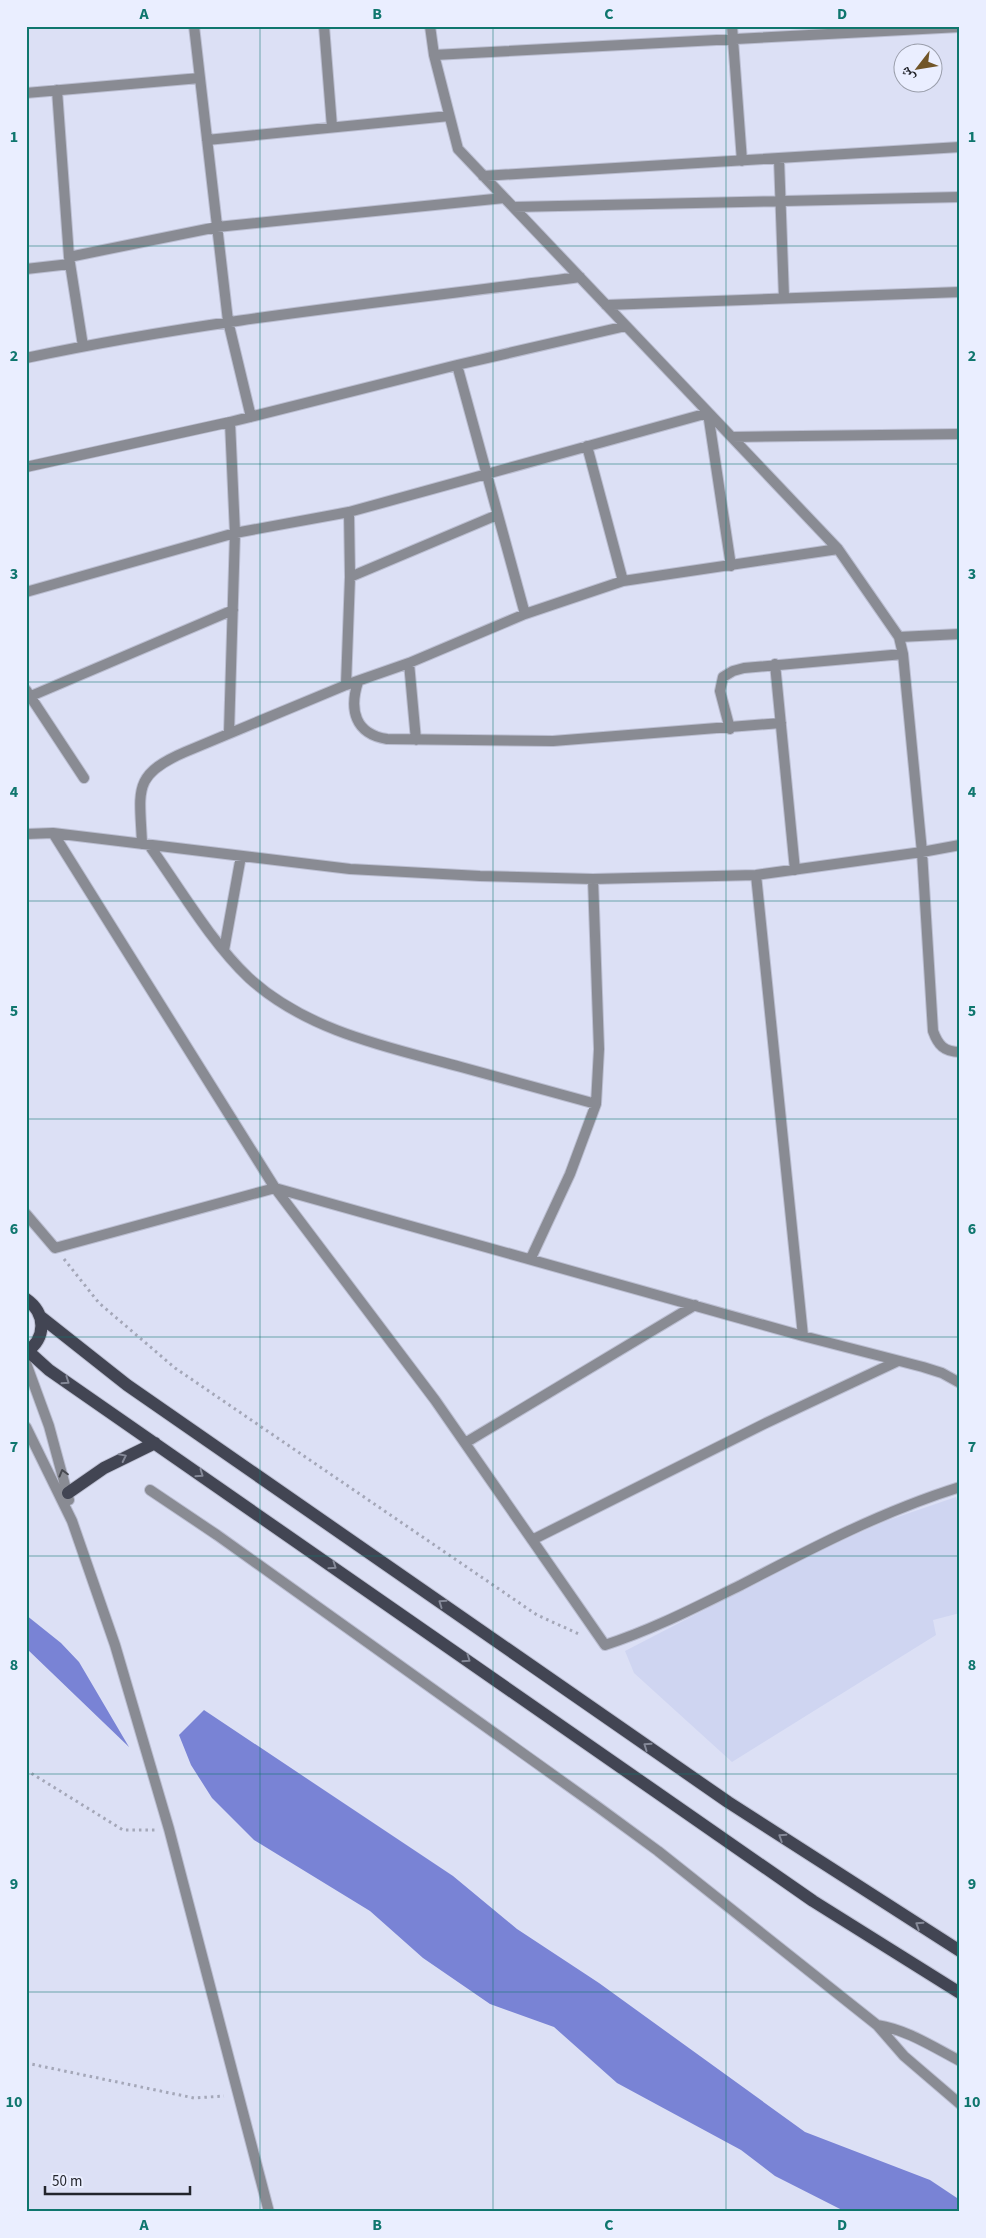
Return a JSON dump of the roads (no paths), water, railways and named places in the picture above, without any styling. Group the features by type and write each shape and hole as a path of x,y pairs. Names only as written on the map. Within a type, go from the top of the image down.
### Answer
{"main road":[{"path":"29,1302 36,1307 41,1317 42,1328 39,1339 27,1355 813,1901 960,1993"},
{"path":"41,1317 127,1386 728,1802 960,1951"},
{"path":"68,1494 104,1468 155,1443"}],"street":[{"path":"194,26 228,321 251,417"},
{"path":"324,26 332,127"},
{"path":"430,26 434,55 458,149 838,549 899,637 903,654 922,852 933,1031 936,1040 944,1048 960,1052"},
{"path":"732,26 742,161"},
{"path":"434,55 960,27"},
{"path":"26,93 200,78"},
{"path":"56,90 69,260 83,346"},
{"path":"207,140 449,116"},
{"path":"483,176 960,148"},
{"path":"779,158 784,298"},
{"path":"513,207 960,197"},
{"path":"26,269 217,228 504,198"},
{"path":"26,358 83,346 228,321 580,278"},
{"path":"606,305 960,292"},
{"path":"26,467 230,422 457,365 626,326"},
{"path":"457,365 525,614"},
{"path":"26,592 235,533 349,512 486,476 708,413"},
{"path":"708,413 731,566"},
{"path":"229,734 235,533 230,422"},
{"path":"732,437 960,434"},
{"path":"587,446 623,581"},
{"path":"346,685 350,577 349,512"},
{"path":"350,577 497,515"},
{"path":"596,1104 365,1042 328,1027 278,1000 250,978 224,950 145,844 141,801 145,778 164,761 346,685 409,663 525,614 623,581 838,549"},
{"path":"84,778 28,693 233,610"},
{"path":"899,637 960,634"},
{"path":"730,729 720,691 723,678 733,671 775,664 903,654"},
{"path":"409,663 416,740"},
{"path":"775,664 795,870"},
{"path":"358,682 353,696 353,705 361,726 373,737 387,739 553,741 730,729 781,723"},
{"path":"26,834 53,833 350,869 480,876 592,879 756,875 922,852 960,844"},
{"path":"53,833 275,1188 435,1400 605,1645 687,1612 845,1532 923,1499 960,1487"},
{"path":"224,950 241,856"},
{"path":"756,875 803,1336"},
{"path":"531,1258 570,1174 596,1104 599,1049 592,879"},
{"path":"26,1214 55,1248 275,1188 531,1258 803,1336 942,1372 960,1383"},
{"path":"26,1291 29,1302"},
{"path":"465,1443 695,1305"},
{"path":"27,1355 68,1494 72,1521"},
{"path":"532,1540 766,1423 898,1362"},
{"path":"26,1427 72,1521 114,1645 168,1829 269,2212"},
{"path":"150,1490 225,1541 658,1851 878,2025 904,2056 960,2104"},
{"path":"878,2025 903,2031 960,2061"}],"water":[{"path":"26,1615 61,1643 79,1662 129,1747 26,1648"},
{"path":"204,1710 453,1876 517,1929 599,1983 805,2132 930,2180 960,2200 960,2212 846,2212 775,2176 741,2150 617,2083 554,2027 490,2004 423,1958 370,1911 254,1840 212,1798 191,1765 179,1735"}]}
